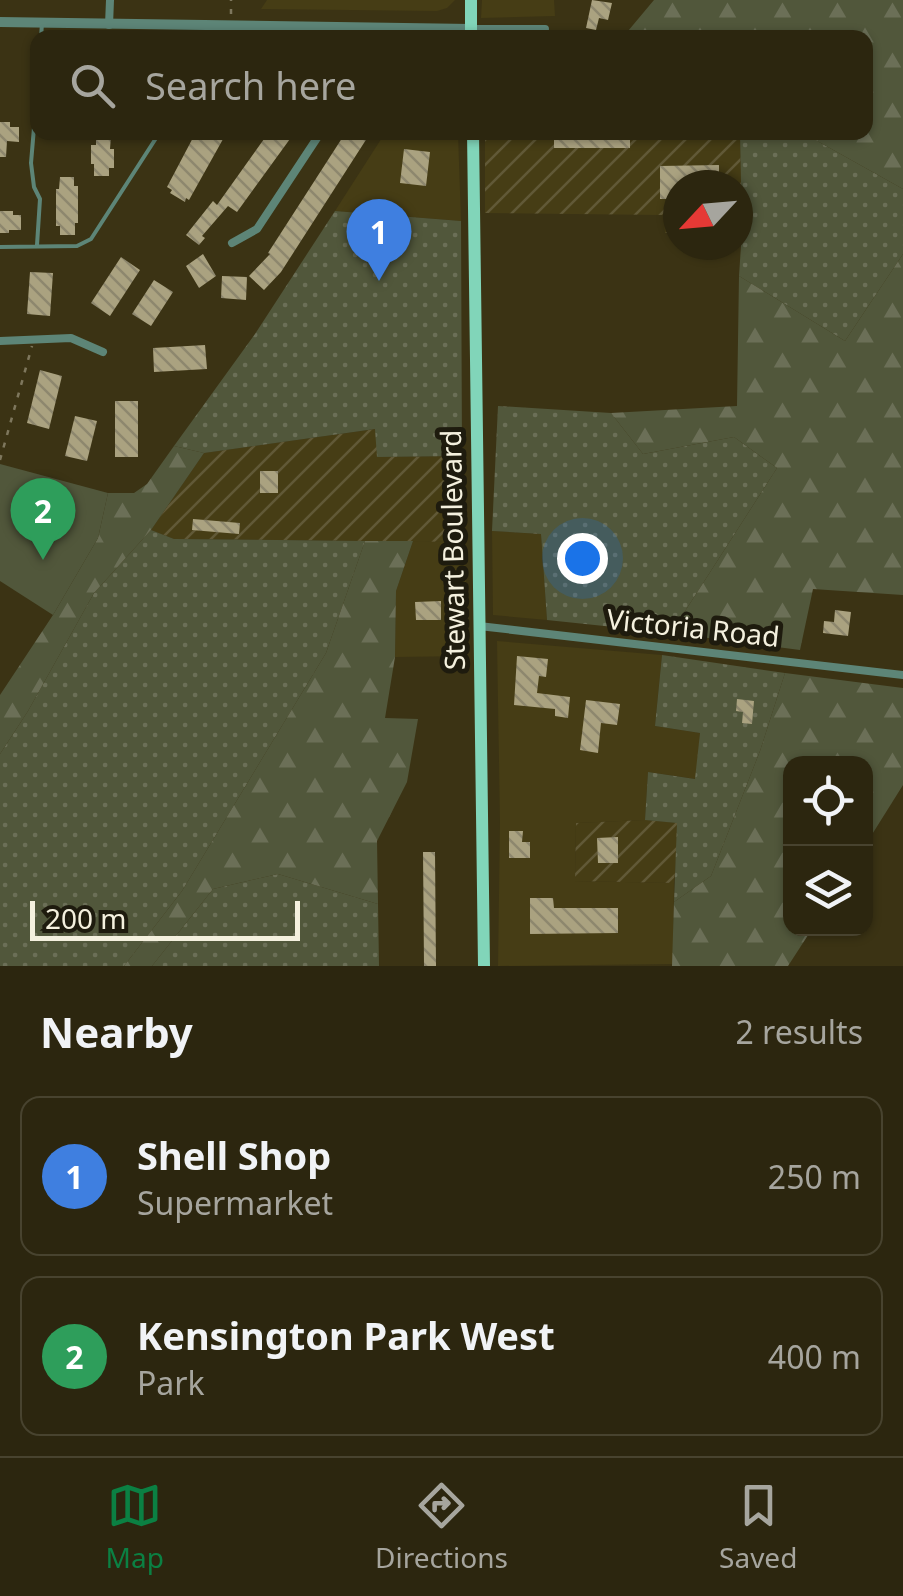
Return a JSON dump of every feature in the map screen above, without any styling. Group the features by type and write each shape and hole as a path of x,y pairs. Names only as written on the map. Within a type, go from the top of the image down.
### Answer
{"main road":[{"path":"471,0 471,30"},
{"name":"Stewart Boulevard","path":"472,140 484,966"}],"street":[{"path":"109,25 110,0"},
{"path":"0,22 166,30"},
{"path":"186,30 230,25 325,30"},
{"path":"530,30 545,29"},
{"path":"232,243 257,229 315,140"},
{"path":"0,341 71,338 103,352"},
{"name":"Victoria Road","path":"479,626 903,675"}],"lane":[{"path":"42,23 42,30"},
{"path":"33,140 31,163 40,199 38,246"},
{"path":"0,246 77,246 91,239 155,140"}],"path":[{"path":"230,25 231,0"},
{"path":"0,460 34,338"}],"shaded area":[{"path":"267,0 455,0 437,11 261,9"},
{"path":"482,0 554,0 555,16 481,18"},
{"path":"381,140 458,140 461,221 335,211"},
{"path":"485,140 740,140 741,170 663,170 663,215 485,213"},
{"path":"376,429 378,457 462,456 465,542 174,539 151,530 204,453"},
{"path":"492,531 541,534 547,620 493,615"},
{"path":"413,541 465,542 468,656 395,657 396,591"},
{"path":"497,641 662,655 655,726 700,733 696,779 648,772 645,820 576,823 575,881 674,883 673,964 498,966"},
{"path":"576,823 679,823 674,883 575,881"}],"green space":[{"path":"654,0 903,0 903,189 816,140 873,140 873,30 629,30"},
{"path":"740,140 816,140 903,189 903,254 845,341 739,276 740,260 753,260 753,170 741,170"},
{"path":"335,211 461,221 462,456 377,457 375,429 204,453 174,446 255,334"},
{"path":"903,254 903,595 813,589 800,650 671,633 777,468 734,437 643,454 611,413 737,406 739,276 845,341"},
{"path":"498,406 611,413 643,454 734,437 777,468 671,633 547,620 541,534 492,531"},
{"path":"174,446 204,453 151,530 94,593 0,754 0,695 98,538 108,493 134,493 147,484"},
{"path":"0,464 108,493 98,538 53,615 0,581"},
{"path":"151,530 174,539 365,541 326,653 182,891 124,966 0,966 0,754 94,593"},
{"path":"365,541 413,541 396,591 395,657 385,718 418,719 407,782 377,841 378,904 278,874 213,889 152,966 124,966 182,891 326,653"},
{"path":"662,655 785,673 760,751 711,876 674,902 677,823 645,820 648,772 695,779 700,733 655,726"},
{"path":"785,673 903,688 903,785 873,833 873,756 783,756 783,936 807,936 788,966 672,966 674,902 711,876 760,751"},
{"path":"278,874 378,904 379,966 152,966 213,889"}],"building":[{"path":"592,0 612,3 608,20 599,18 596,30 586,28"},
{"path":"0,122 19,127 19,142 7,141 6,157 0,157"},
{"path":"96,140 111,140 114,168 109,168 109,176 94,176 91,145 96,145"},
{"path":"192,140 223,140 189,200 186,198 185,202 167,187"},
{"path":"263,140 289,140 237,212 228,206 199,245 186,235 213,201 217,205"},
{"path":"341,140 366,140 281,272 264,290 249,276"},
{"path":"554,140 630,140 630,148 554,148"},
{"path":"404,149 430,152 426,186 400,183"},
{"path":"719,165 719,170 663,170 660,199 660,166"},
{"path":"60,177 74,177 74,186 78,186 75,235 60,235 60,226 56,226 56,189"},
{"path":"0,211 21,215 21,230 0,233"},
{"path":"203,254 216,276 199,288 186,266"},
{"path":"121,257 140,270 110,316 91,303"},
{"path":"30,272 53,273 50,316 27,314"},
{"path":"222,276 247,277 246,300 221,298"},
{"path":"154,280 173,292 151,326 132,314"},
{"path":"205,345 207,369 154,372 153,348"},
{"path":"40,370 62,376 49,429 27,423"},
{"path":"115,401 138,401 138,457 115,457"},
{"path":"75,416 97,421 87,461 65,456"},
{"path":"260,471 278,471 278,493 260,493"},
{"path":"193,519 240,523 239,534 192,530"},
{"path":"441,601 441,620 416,620 415,602"},
{"path":"835,610 851,612 848,636 823,633 824,621 834,622"},
{"path":"517,656 548,659 546,677 539,676 537,693 570,697 568,718 555,716 555,709 514,705"},
{"path":"737,699 754,701 752,724 742,723 743,712 736,711"},
{"path":"586,700 620,704 617,725 601,723 598,753 580,750"},
{"path":"509,831 523,831 522,842 530,842 530,858 509,858"},
{"path":"618,837 618,863 598,863 597,838"},
{"path":"423,852 435,852 436,966 424,966"},
{"path":"530,898 553,898 554,908 618,908 618,933 530,934"}],"place":[{"name":"Shell Shop","path":"379,281"},
{"name":"Kensington Park West","path":"43,560"}]}
